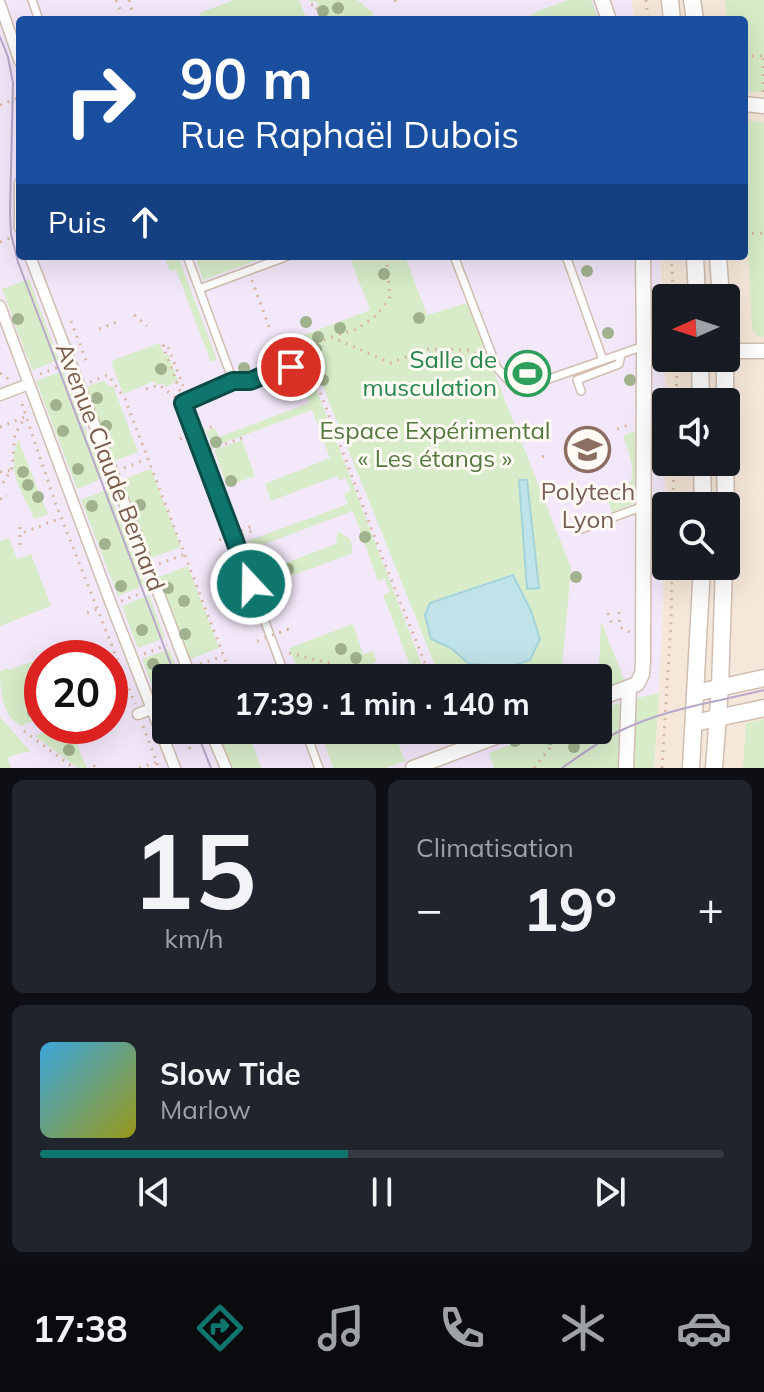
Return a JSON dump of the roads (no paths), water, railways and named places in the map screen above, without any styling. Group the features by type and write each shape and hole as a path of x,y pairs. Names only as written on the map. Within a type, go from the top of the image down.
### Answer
{"street":[{"path":"0,4 16,50"},
{"name":"Avenue Claude Bernard","path":"32,260 185,664"},
{"path":"626,768 633,686 642,674 643,661 643,260"},
{"path":"695,260 696,284"},
{"path":"718,260 720,284"},
{"name":"Avenue Claude Bernard","path":"0,306 152,706"},
{"path":"740,351 764,351"},
{"path":"0,395 30,381"},
{"path":"691,768 701,580"},
{"path":"714,768 724,580"},
{"path":"695,693 764,678"},
{"path":"612,694 633,686"},
{"path":"138,714 152,708"},
{"path":"694,723 764,708"},
{"name":"Avenue Claude Bernard","path":"166,744 175,768"},
{"path":"216,744 226,768"},
{"path":"413,768 477,744"}],"lane":[{"path":"188,260 233,381"},
{"path":"199,289 277,260"},
{"path":"456,260 497,368 517,390 644,346"},
{"path":"567,260 603,360"},
{"path":"581,391 577,380 619,364 621,354"},
{"path":"281,664 183,402 233,381 250,381 291,367"},
{"path":"578,521 581,529 644,506"},
{"path":"310,744 319,768"}],"water":[{"path":"519,480 527,480 539,588 527,589"},
{"path":"513,575 531,611 540,639 530,660 518,664 469,664 451,648 431,639 425,615 430,603"}],"tram line":[{"path":"0,37 13,83 10,212 16,254"},
{"path":"18,260 171,664"},
{"path":"562,768 605,739 637,723 764,690"},
{"path":"202,744 211,768"}],"place":[{"name":"Salle de musculation","path":"528,374"},
{"name":"Polytech Lyon","path":"588,450"}],"park label":[{"name":"Espace Expérimental « Les étangs »","path":"435,445"}]}
